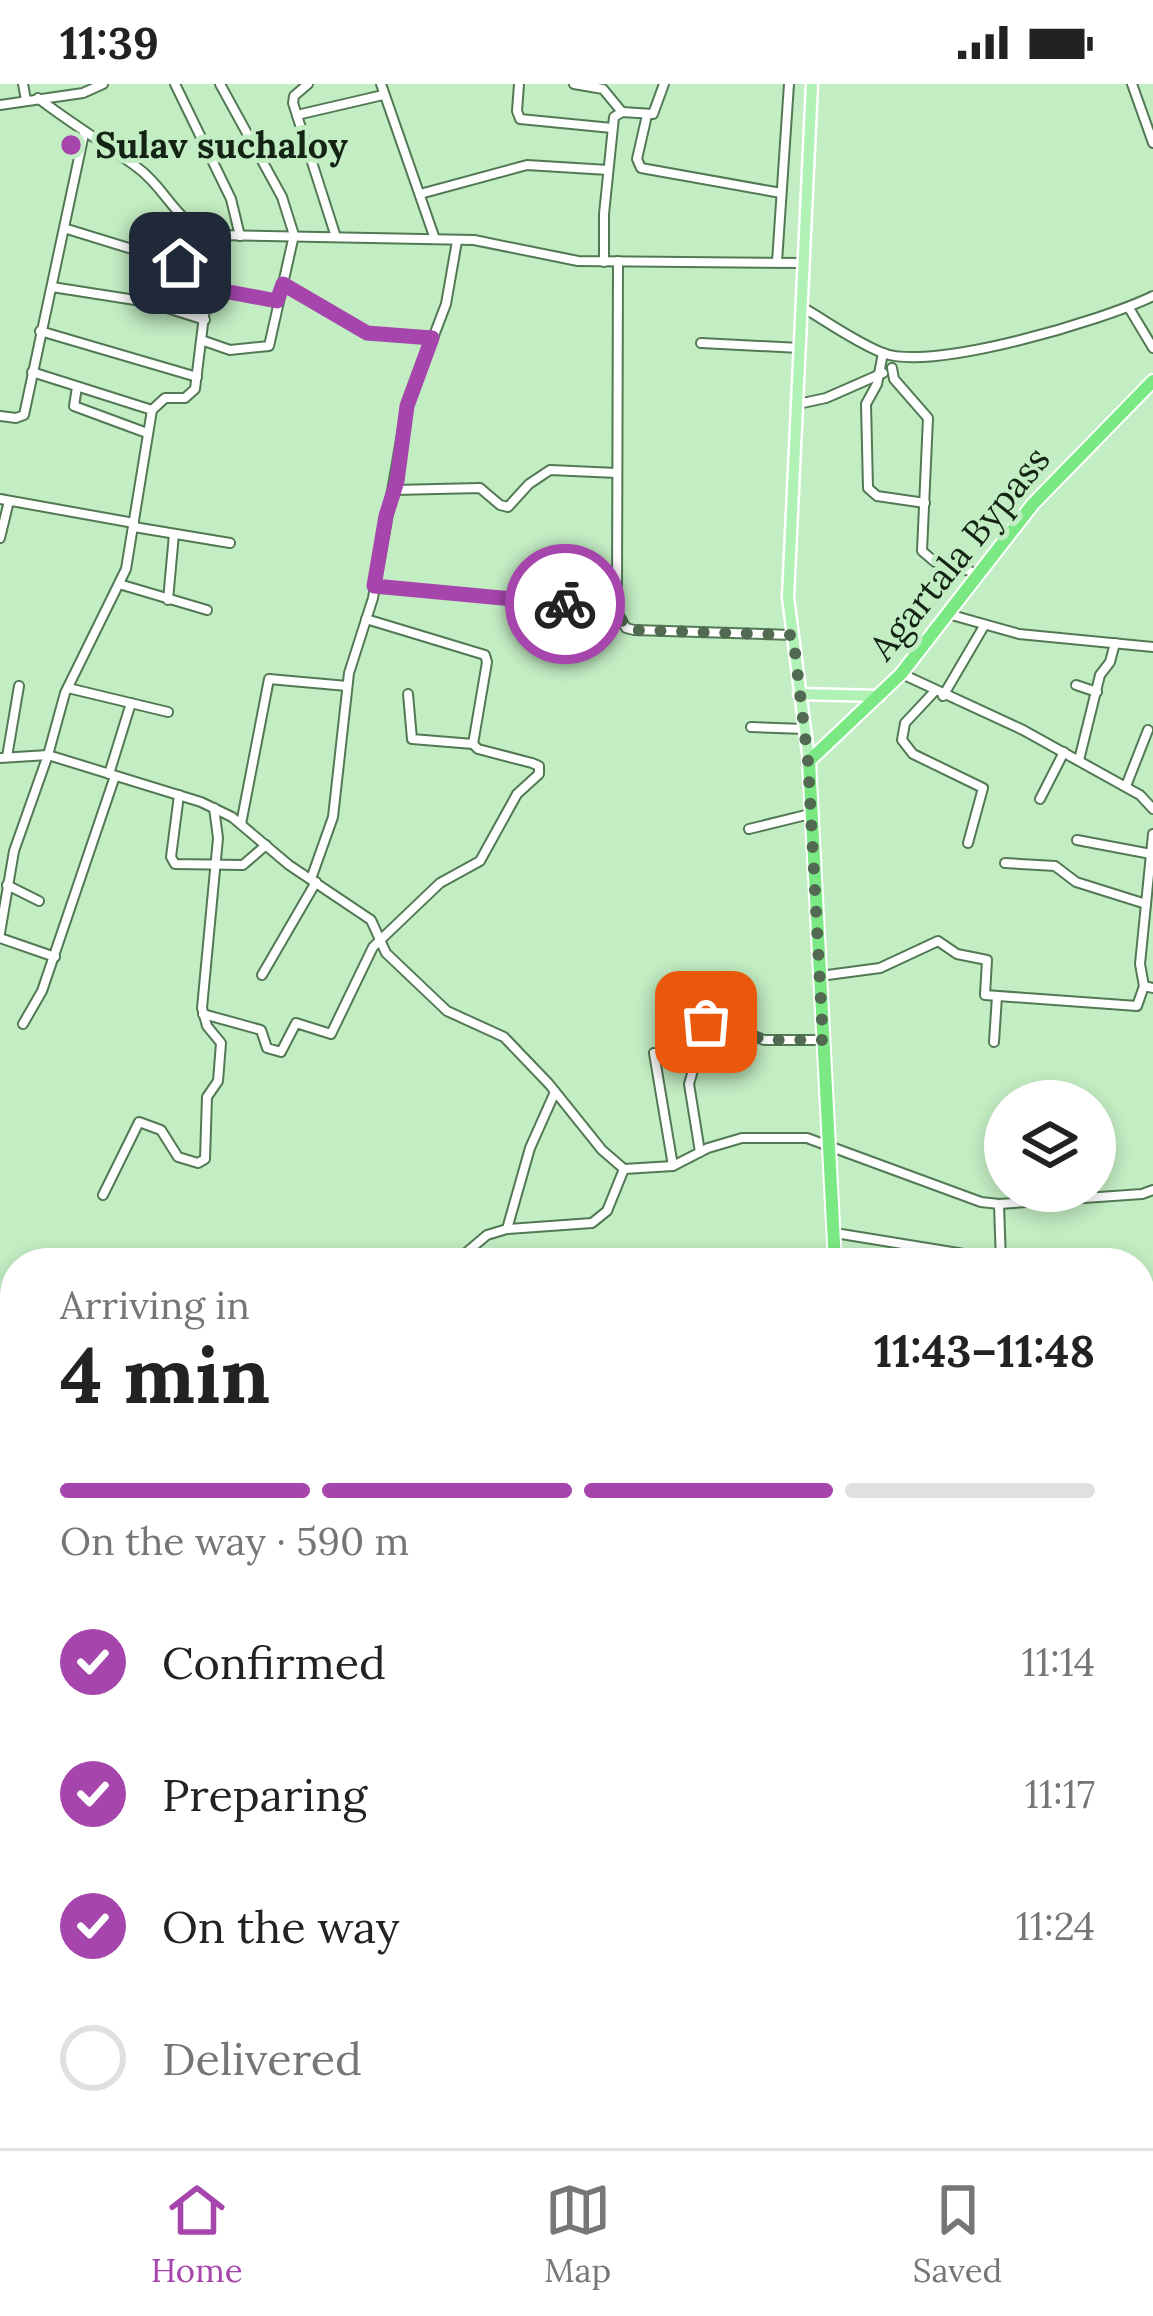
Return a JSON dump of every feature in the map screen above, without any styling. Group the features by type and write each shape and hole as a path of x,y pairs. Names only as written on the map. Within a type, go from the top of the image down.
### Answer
{"highway":[{"name":"Agartala Bypass","path":"808,761 901,674 1050,485 1153,381"},
{"path":"808,761 834,1248"}],"main road":[{"path":"808,761 788,597 812,84"},
{"path":"799,694 880,696"}],"street":[{"path":"23,84 26,100"},
{"path":"0,105 103,84"},
{"path":"175,84 231,200 240,236"},
{"path":"203,340 230,350 252,345 264,349 273,338 294,236 282,197 220,84"},
{"path":"308,84 293,99 336,238"},
{"path":"519,84 520,118 612,128"},
{"path":"574,84 602,89 622,112"},
{"path":"604,262 614,117 622,112 647,115 658,108 664,84"},
{"path":"777,262 789,84"},
{"path":"1132,84 1153,143"},
{"path":"297,115 382,89 435,239"},
{"path":"38,98 143,172 164,200 197,230 214,235 458,240 578,261 804,263"},
{"path":"647,115 637,159 641,168 782,193"},
{"path":"0,416 24,415 84,134"},
{"path":"420,194 527,165 608,170"},
{"path":"67,229 210,273"},
{"path":"55,957 0,936 14,851 68,688 128,562 152,410 165,398 191,396 203,340 214,235"},
{"path":"262,975 314,880 333,817 346,686 374,586 407,406 446,304 458,240"},
{"path":"618,261 614,607 626,628 634,630 793,635"},
{"path":"283,284 367,333 432,338"},
{"path":"52,287 148,302 205,320"},
{"path":"208,288 277,301"},
{"path":"802,307 883,353 927,358 1028,339 1153,296"},
{"path":"1129,308 1153,348"},
{"path":"40,331 197,377"},
{"path":"701,343 800,348"},
{"path":"883,353 880,374 866,404 868,488 877,496 925,502"},
{"path":"797,404 826,398 892,368 903,358"},
{"path":"892,368 894,379 928,418 922,551 935,562 977,573"},
{"path":"32,372 152,410"},
{"path":"77,387 73,403 77,407 147,433"},
{"path":"394,490 480,488 508,507 550,470 617,473"},
{"path":"0,538 4,500 230,543"},
{"path":"169,600 174,534"},
{"path":"119,584 207,610"},
{"path":"374,586 614,607"},
{"path":"948,614 1014,633 1153,647"},
{"path":"366,619 484,655 487,662 473,744"},
{"path":"968,843 983,788 913,754 902,740 905,723 939,694 984,626"},
{"path":"1078,760 1115,643"},
{"path":"901,674 1023,730 1152,803"},
{"path":"241,824 269,679 346,686"},
{"path":"1076,685 1097,692"},
{"path":"19,686 3,758 49,755 178,795 241,824 371,920 392,959 437,1003 504,1037 602,1150 624,1168 673,1166 700,1152 757,1136 807,1138 984,1202"},
{"path":"68,688 168,712"},
{"path":"203,1013 262,1030 273,1052 285,1046 296,1023 332,1034 364,963 381,940 440,884 480,861 517,794 539,774 539,766 473,744 412,740 408,694"},
{"path":"23,1024 36,1007 55,957 131,703"},
{"path":"752,727 805,728"},
{"path":"1126,786 1148,730"},
{"path":"1040,799 1064,752"},
{"path":"178,795 172,861 243,865 266,845"},
{"path":"104,1195 139,1122 161,1130 178,1156 203,1162 207,1097 218,1081 221,1051 203,1013 218,830 214,808"},
{"path":"748,829 810,814"},
{"path":"820,976 880,968 938,941 957,954 987,960 983,992 1137,1006 1149,987 1141,955 1153,834"},
{"path":"1077,840 1151,854"},
{"path":"1005,863 1055,866 1076,882 1146,904"},
{"path":"7,885 38,901"},
{"path":"1141,955 1153,956"},
{"path":"994,1042 997,996"},
{"path":"700,1152 688,1084 706,1022 712,1020 764,1040 823,1040"},
{"path":"654,1053 673,1166"},
{"path":"507,1229 530,1148 555,1092"},
{"path":"472,1248 487,1235 507,1229 592,1223 607,1210 624,1168"},
{"path":"1116,1194 1153,1190"},
{"path":"1142,1194 1153,1201"},
{"path":"999,1212 1001,1248"},
{"path":"833,1233 923,1248"}],"way so far":[{"path":"565,604 614,607 626,628 634,630 793,635 808,761 823,1040 764,1040 712,1020 706,1022"}],"place":[{"name":"Sulav suchaloy","path":"71,145"}],"route":[{"path":"180,263 210,273 208,288 277,301 283,284 367,333 432,338 407,406 397,481 374,586 565,604"}]}
